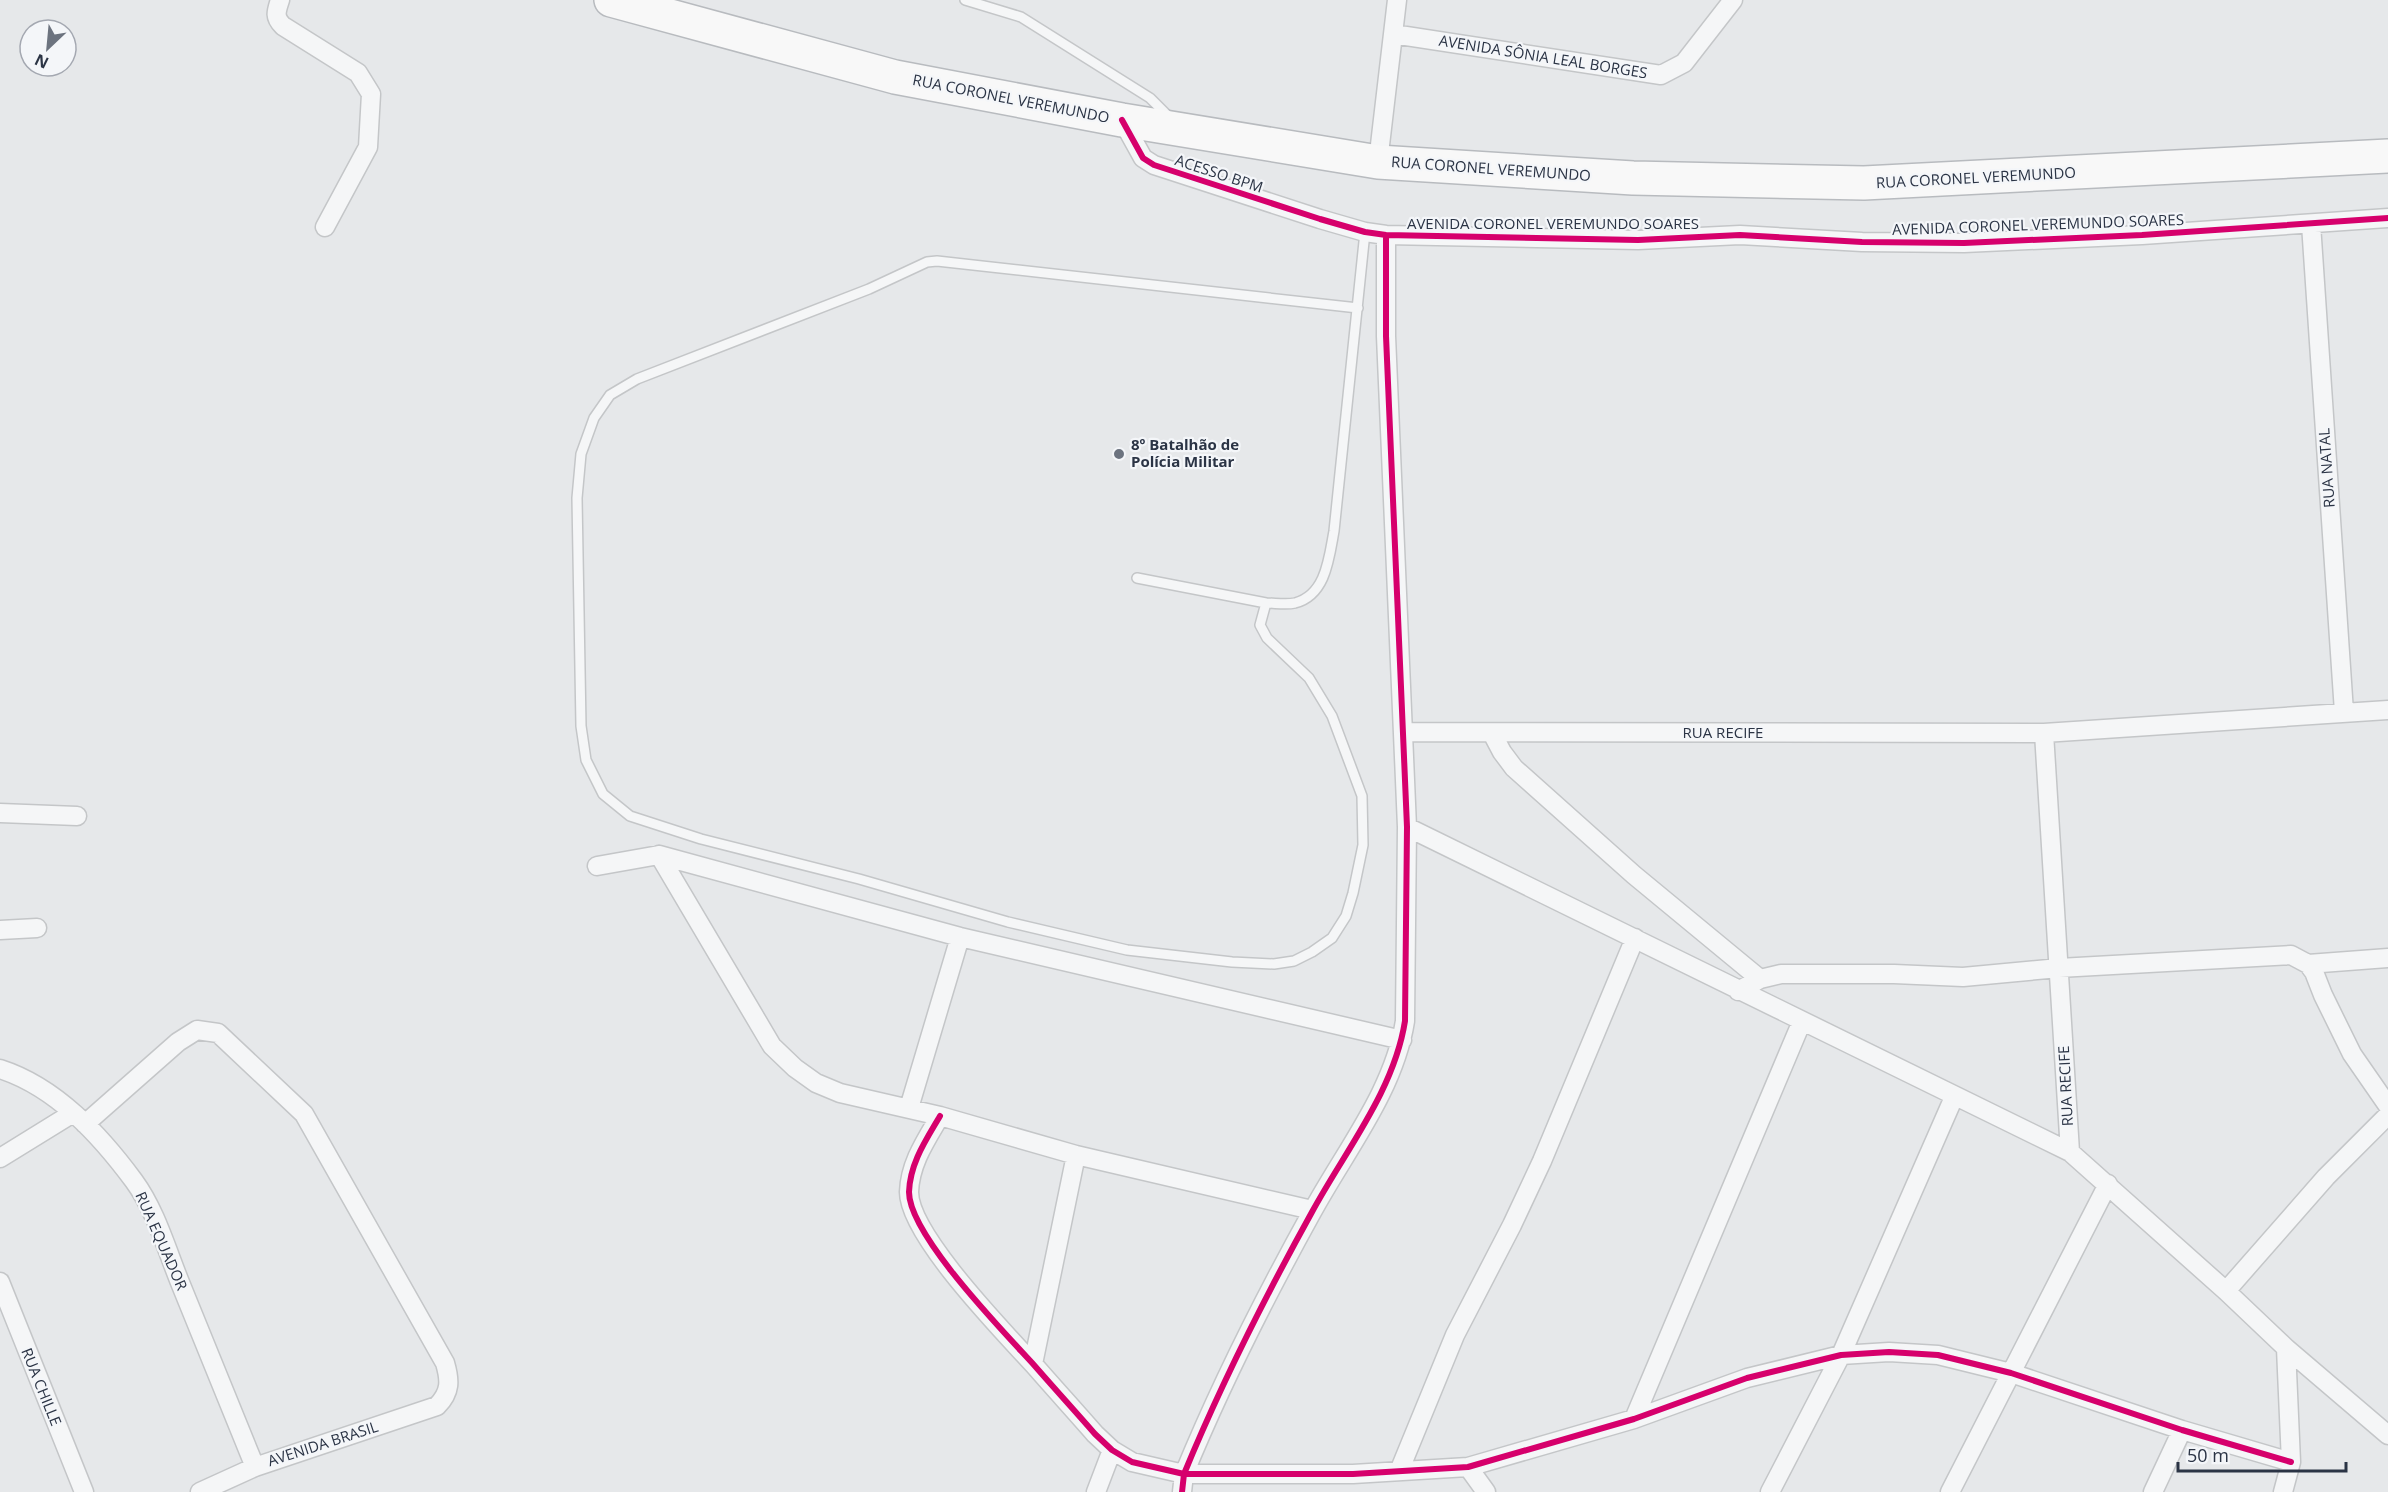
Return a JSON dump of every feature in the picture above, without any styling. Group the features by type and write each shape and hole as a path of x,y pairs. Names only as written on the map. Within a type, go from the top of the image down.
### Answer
{"highway":[{"name":"RUA CORONEL VEREMUNDO","path":"611,0 894,76 1122,120 1378,162 1633,178 1864,183 2388,156"}],"street":[{"path":"280,0 276,19 283,26 357,73 371,94 368,147 325,228"},
{"path":"1378,162 1397,0"},
{"name":"AVENIDA SÔNIA LEAL BORGES","path":"1393,34 1661,75 1684,63 1733,0"},
{"name":"ACESSO BPM","path":"1122,120 1143,158 1154,165 1365,232"},
{"name":"AVENIDA CORONEL VEREMUNDO SOARES","path":"1365,232 1386,235 1638,240 1740,236 1862,242 1964,243 2142,235 2388,218"},
{"name":"RUA NATAL","path":"2311,224 2344,712"},
{"path":"1183,1483 1244,1340 1312,1210 1380,1094 1402,1041 1405,1021 1407,827 1386,336 1386,235"},
{"name":"RUA RECIFE","path":"1403,732 2044,733 2388,710"},
{"path":"1492,733 1514,768 1634,875 1760,979"},
{"name":"RUA RECIFE","path":"2044,733 2070,1152"},
{"path":"0,813 77,816"},
{"path":"1407,827 2070,1152 2226,1291 2286,1348 2388,1435"},
{"path":"597,867 659,855 960,937 1402,1041"},
{"path":"659,855 772,1046 795,1068 816,1083 840,1093 940,1116 1076,1155 1312,1210"},
{"path":"0,930 37,928"},
{"path":"909,1108 960,937"},
{"path":"1400,1469 1455,1335 1542,1161 1635,938"},
{"path":"1738,991 1760,979 1781,974 1963,977 2059,968 2291,955 2308,964 2314,972 2326,1003 2352,1054 2388,1106"},
{"path":"2308,964 2388,958"},
{"path":"1634,1419 1802,1021"},
{"name":"AVENIDA BRASIL","path":"79,1118 197,1030 218,1033 304,1114 445,1363 450,1380 445,1398 437,1406 255,1467 213,1490"},
{"name":"RUA EQUADOR","path":"0,1069 15,1074 59,1099 79,1118 135,1182 156,1223 255,1467"},
{"path":"1770,1492 1841,1354 1954,1097"},
{"path":"2226,1291 2326,1177 2388,1115"},
{"path":"940,1116 915,1160 909,1193 914,1212 936,1251 990,1318 1112,1450 1132,1462 1183,1483 1352,1483 1400,1469 1468,1467 1634,1419 1747,1378 1841,1354 1889,1352 1938,1355 2011,1373 2182,1430 2291,1462"},
{"path":"0,1158 79,1118"},
{"path":"1033,1364 1076,1155"},
{"path":"1950,1492 2108,1184"},
{"name":"RUA CHILLE","path":"0,1282 84,1492"},
{"path":"2283,1492 2291,1462 2286,1348"},
{"path":"2152,1492 2182,1430"},
{"path":"1095,1492 1112,1450"},
{"path":"1468,1467 1486,1492"}],"lane":[{"path":"965,0 1021,18 1150,98 1181,129"},
{"path":"1137,578 1266,603 1292,603 1305,599 1320,585 1328,564 1365,232"},
{"path":"1266,603 1260,625 1263,632 1285,657 1309,678 1332,716 1362,796 1363,846 1346,916 1332,938 1312,952 1284,963 1232,962 1126,950 1008,922 859,879 701,839 630,816 603,794 586,760 580,726 578,498 581,454 594,418 610,395 637,379 869,289 927,262 1027,270 1358,308"}],"cycle path":[{"path":"1122,120 1143,158 1154,165 1320,219 1365,232 1386,235 1638,240 1740,235 1862,242 1964,243 2142,235 2388,218"},
{"path":"1182,1492 1184,1474 1244,1341 1312,1212 1379,1096 1399,1047 1405,1021 1407,827 1386,336 1386,235"},
{"path":"940,1116 920,1152 910,1181 909,1192 913,1210 924,1233 981,1307 1095,1434 1112,1450 1132,1462 1184,1474 1353,1474 1468,1467 1634,1419 1747,1378 1841,1355 1889,1352 1938,1355 2011,1373 2182,1430 2291,1462"}],"place":[{"name":"8º Batalhão de Polícia Militar","path":"1119,454"}]}
